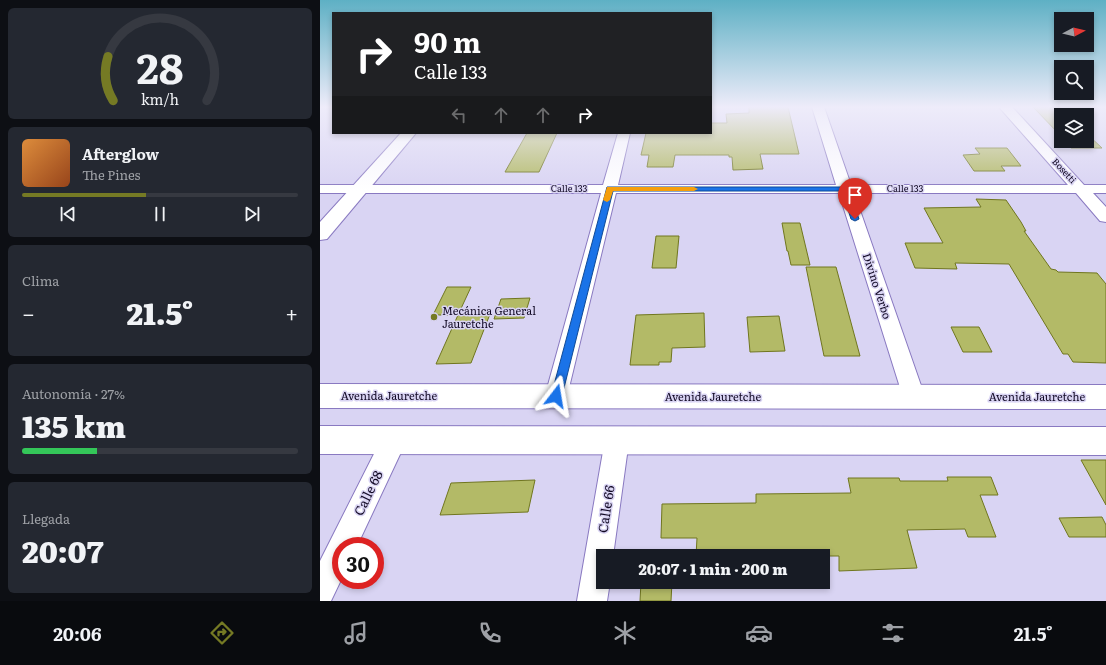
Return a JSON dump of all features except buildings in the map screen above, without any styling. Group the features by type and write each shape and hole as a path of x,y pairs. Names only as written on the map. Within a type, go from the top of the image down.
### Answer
{"main road":[{"path":"320,234 407,135"},
{"name":"Avenida Jauretche","path":"320,396 1106,397"},
{"path":"320,440 1106,441"}],"street":[{"path":"556,396 623,135"},
{"name":"Divino Verbo","path":"827,135 914,397"},
{"name":"Bosetti","path":"1031,135 1106,217"},
{"name":"Calle 133","path":"320,188 1106,189"},
{"name":"Calle 68","path":"346,537 394,440"},
{"name":"Calle 66","path":"592,601 617,440"},
{"path":"320,592 332,567"}],"slow traffic":[{"path":"607,200 610,189 694,189"}],"place":[{"name":"Mecánica General Jauretche","path":"434,317"}],"route":[{"path":"556,396 610,189 845,189 855,219"}]}
